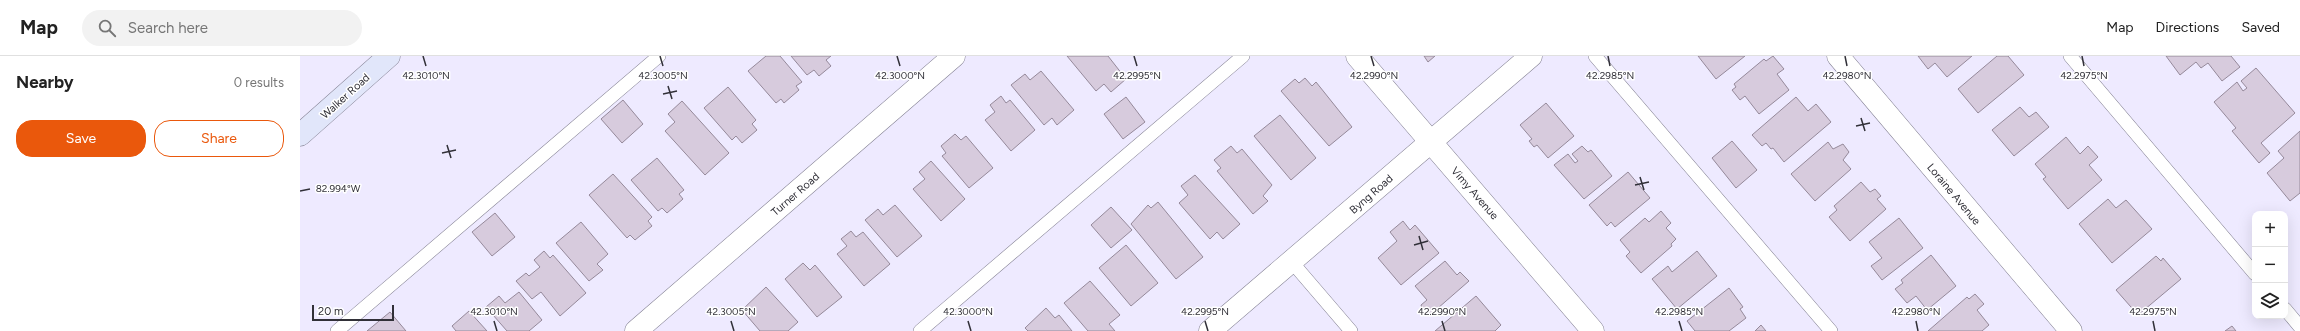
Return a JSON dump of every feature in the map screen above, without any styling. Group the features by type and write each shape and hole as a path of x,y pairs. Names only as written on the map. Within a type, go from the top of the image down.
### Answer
{"main road":[{"name":"Walker Road","path":"300,135 389,56"}],"street":[{"name":"Turner Road","path":"636,331 954,56"},
{"name":"Vimy Avenue","path":"1358,56 1593,331"},
{"name":"Byng Road","path":"1210,331 1531,56"},
{"name":"Loraine Avenue","path":"1838,56 2071,331"}],"lane":[{"path":"337,331 659,56"},
{"path":"920,331 1243,56"},
{"path":"1594,56 1831,331"},
{"path":"2070,56 2252,270"},
{"path":"1291,261 1351,331"},
{"path":"2288,313 2300,327"}],"building":[{"path":"766,56 780,56 802,82 796,86 799,90 784,103 781,99 776,103 748,71"},
{"path":"791,56 831,56 826,60 831,66 819,76 814,70 807,75"},
{"path":"1067,56 1108,56 1126,79 1111,92 1104,84 1096,91"},
{"path":"1424,56 1435,56 1428,62"},
{"path":"1698,56 1745,56 1716,79"},
{"path":"1773,56 1784,69 1777,74 1789,90 1759,114 1745,96 1740,100 1732,90 1736,87 1734,84 1764,59 1766,61"},
{"path":"1918,56 1972,56 1947,77 1935,63 1928,69"},
{"path":"1997,56 2008,56 2024,75 1978,113 1958,89"},
{"path":"2166,56 2231,56 2240,67 2222,81 2208,63 2201,68 2196,62 2180,75"},
{"path":"2256,68 2295,113 2261,143 2270,153 2259,163 2232,131 2236,128 2214,102 2237,82 2243,91 2247,88 2241,81"},
{"path":"1041,71 1074,110 1057,125 1052,118 1044,125 1011,85 1025,74 1030,80"},
{"path":"1305,78 1312,86 1316,82 1352,127 1329,146 1281,91 1295,79 1299,83"},
{"path":"728,87 756,120 752,124 757,130 742,143 736,136 732,140 704,108"},
{"path":"1001,96 1006,103 1010,100 1035,130 1011,151 985,120 995,112 990,105"},
{"path":"1126,97 1145,122 1123,139 1104,114"},
{"path":"1796,97 1808,111 1816,104 1831,122 1784,162 1773,148 1771,149 1766,143 1762,146 1752,135"},
{"path":"623,100 643,124 622,143 601,119"},
{"path":"682,101 729,153 705,175 665,131 675,122 668,114"},
{"path":"1546,103 1574,136 1548,158 1537,145 1534,147 1529,141 1532,139 1520,125"},
{"path":"2020,107 2029,117 2036,112 2049,127 2014,156 1992,130"},
{"path":"1280,115 1316,158 1291,180 1254,136"},
{"path":"2300,131 2300,193 2290,201 2267,173 2284,158 2278,151"},
{"path":"955,134 961,140 966,136 993,168 969,188 942,156 946,153 941,146"},
{"path":"2066,137 2080,154 2088,146 2098,157 2089,165 2102,180 2068,209 2043,179 2046,177 2035,164"},
{"path":"1732,141 1757,170 1736,188 1712,158"},
{"path":"1828,142 1833,149 1843,144 1849,152 1843,160 1851,169 1815,201 1791,174"},
{"path":"1231,146 1237,153 1242,149 1272,185 1263,196 1268,201 1253,214 1217,171 1221,168 1214,160"},
{"path":"1582,146 1588,152 1591,150 1612,176 1584,199 1554,165 1568,154 1575,163 1578,161 1572,154"},
{"path":"657,158 684,190 679,194 683,199 667,213 662,208 658,211 631,180"},
{"path":"931,161 965,199 941,221 913,189 925,179 919,172"},
{"path":"1628,172 1650,198 1615,227 1611,222 1607,226 1589,205"},
{"path":"613,174 652,217 648,221 652,226 635,240 630,235 627,238 589,195"},
{"path":"1195,175 1240,224 1223,239 1217,232 1210,239 1179,203 1188,195 1181,186"},
{"path":"1861,182 1870,192 1875,189 1881,196 1877,199 1886,209 1850,241 1829,217 1837,210 1834,206"},
{"path":"2108,199 2116,208 2126,200 2152,229 2112,263 2079,224"},
{"path":"1158,202 1203,257 1176,279 1131,224 1148,205 1151,208"},
{"path":"895,205 922,236 897,257 865,220 878,209 883,215"},
{"path":"1111,207 1132,230 1111,248 1091,225"},
{"path":"1661,211 1671,223 1666,228 1676,239 1671,244 1672,246 1641,273 1626,256 1630,252 1620,240 1645,218 1649,222"},
{"path":"495,213 515,237 492,256 472,232"},
{"path":"1899,218 1923,248 1882,280 1871,266 1882,258 1869,242"},
{"path":"1403,221 1410,230 1415,225 1439,253 1401,285 1378,258 1397,241 1390,232"},
{"path":"581,222 608,254 597,264 603,270 589,281 556,243"},
{"path":"851,231 856,237 863,232 890,264 864,286 837,254 847,246 841,239"},
{"path":"1126,245 1158,283 1131,306 1099,268"},
{"path":"544,251 550,258 553,255 586,293 560,316 541,292 532,299 516,281 526,273 529,276 540,267 534,260"},
{"path":"1697,251 1717,276 1677,309 1652,279 1668,266 1672,272"},
{"path":"1931,255 1956,286 1927,310 1916,296 1907,303 1895,289 1903,283 1901,280"},
{"path":"2156,256 2161,261 2163,258 2181,279 2138,315 2116,290"},
{"path":"1445,261 1457,275 1460,272 1469,281 1430,315 1424,314 1421,305 1427,300 1415,286"},
{"path":"803,263 810,270 815,265 842,297 817,317 785,279"},
{"path":"1090,281 1120,315 1109,324 1115,331 1088,331 1064,303"},
{"path":"766,287 798,322 788,331 760,331 742,310"},
{"path":"1729,288 1743,307 1740,309 1746,318 1729,331 1695,331 1687,321"},
{"path":"519,292 542,320 529,331 507,331 486,307 499,296 505,303"},
{"path":"1975,294 1984,304 1977,310 1989,325 1982,331 1928,331 1967,297 1969,299"},
{"path":"1476,296 1501,325 1495,331 1435,331"},
{"path":"1046,308 1055,318 1059,315 1072,331 1028,331 1025,328"},
{"path":"469,311 487,331 456,331 452,326"},
{"path":"390,312 406,331 367,331"},
{"path":"1761,325 1766,331 1755,331"},
{"path":"2232,326 2236,331 2225,331"}]}
